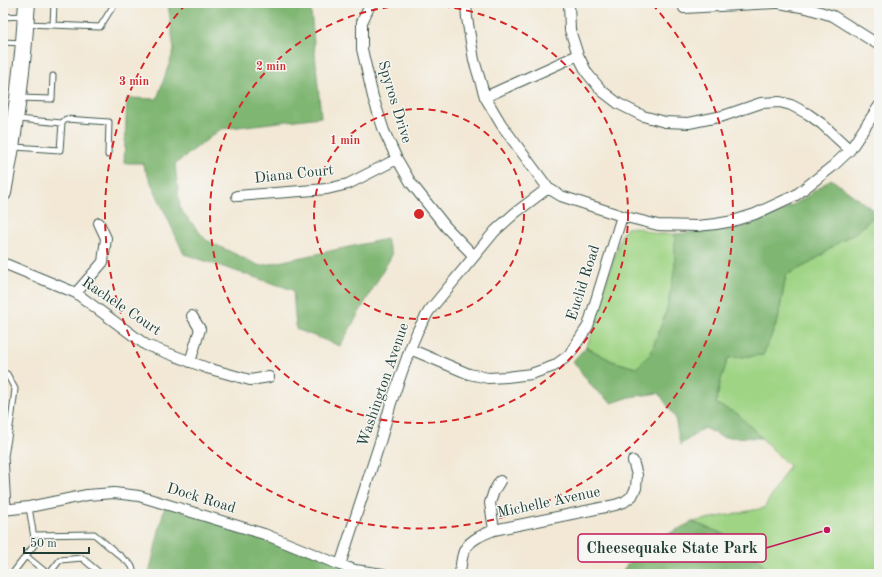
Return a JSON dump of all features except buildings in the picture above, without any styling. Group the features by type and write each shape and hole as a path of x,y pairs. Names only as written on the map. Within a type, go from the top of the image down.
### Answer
{"main road":[{"path":"3,193 18,98 26,14"}],"street":[{"name":"Spyros Drive","path":"371,3 362,22 362,49 373,97 384,131 397,159 411,183 446,227 474,256"},
{"path":"466,3 474,60 486,97 501,124 548,188 561,196 622,216 658,225 697,226 733,221 754,214 796,195 833,166 850,150 879,106"},
{"path":"569,3 570,30 578,55 587,73 602,91 619,104 643,116 665,122 689,124 722,116 761,103 780,102 791,105 808,114 822,124 850,150"},
{"path":"684,8 775,3"},
{"path":"779,3 807,8 833,16 879,45"},
{"path":"486,97 578,55"},
{"name":"Diana Court","path":"237,196 327,189 348,184 397,159"},
{"name":"Washington Avenue","path":"340,565 381,439 391,403 418,330 429,311 495,231 515,213 548,188"},
{"name":"Euclid Road","path":"410,349 469,374 488,378 531,374 554,366 569,355 588,326 622,216"},
{"path":"76,293 103,262 106,238 99,223"},
{"name":"Rachele Court","path":"3,264 76,293 146,345 207,368 250,380 269,377"},
{"path":"190,362 200,329 192,316"},
{"name":"Michelle Avenue","path":"460,574 465,549 470,543 483,534 494,530 624,502 632,496 636,488 637,475 633,461"},
{"path":"494,530 490,503 494,491 500,481"},
{"name":"Dock Road","path":"5,509 29,507 87,495 114,493 138,496 264,534 340,565 360,571 383,574"}],"lane":[{"path":"53,25 54,3"},
{"path":"3,17 26,14 53,25 100,27 115,3"},
{"path":"3,42 24,44"},
{"path":"18,98 52,99 53,76"},
{"path":"15,118 62,122 66,119 109,122 108,155"},
{"path":"11,147 60,150 62,122"},
{"path":"3,373 7,374 15,389 5,456 5,509"},
{"path":"12,574 35,544 29,507"},
{"path":"34,535 94,534 131,565 133,568 133,574"},
{"path":"26,556 49,574 60,560 82,558 101,574"}],"green space":[{"path":"168,3 312,3 311,11 321,117 221,129 175,164 180,209 206,240 260,266 386,239 392,255 340,346 296,329 293,290 184,254 142,163 124,163 127,98 157,99 174,50"},
{"path":"831,179 877,213 858,231 839,242 812,262 786,275 778,319 763,355 728,358 720,383 716,404 738,414 762,438 722,437 704,428 680,445 675,417 659,393 630,397 612,403 593,388 573,361 586,347 612,361 636,368 651,353 667,309 675,267 675,234 736,229 775,215 803,199"},
{"path":"879,212 879,574 670,574 745,542 692,522 764,508 789,466 738,414 716,404 720,383 728,358 763,355 778,321 786,275 812,262 839,242 858,231"},
{"path":"636,227 656,234 675,234 675,267 667,309 651,353 636,368 612,361 586,347 593,332 603,293 622,233 627,228"},
{"path":"165,505 368,570 405,574 149,574"},
{"path":"692,522 745,542 768,571 817,574 620,574 639,549"}],"place":[{"name":"Cheesequake State Park","path":"827,530"}]}
